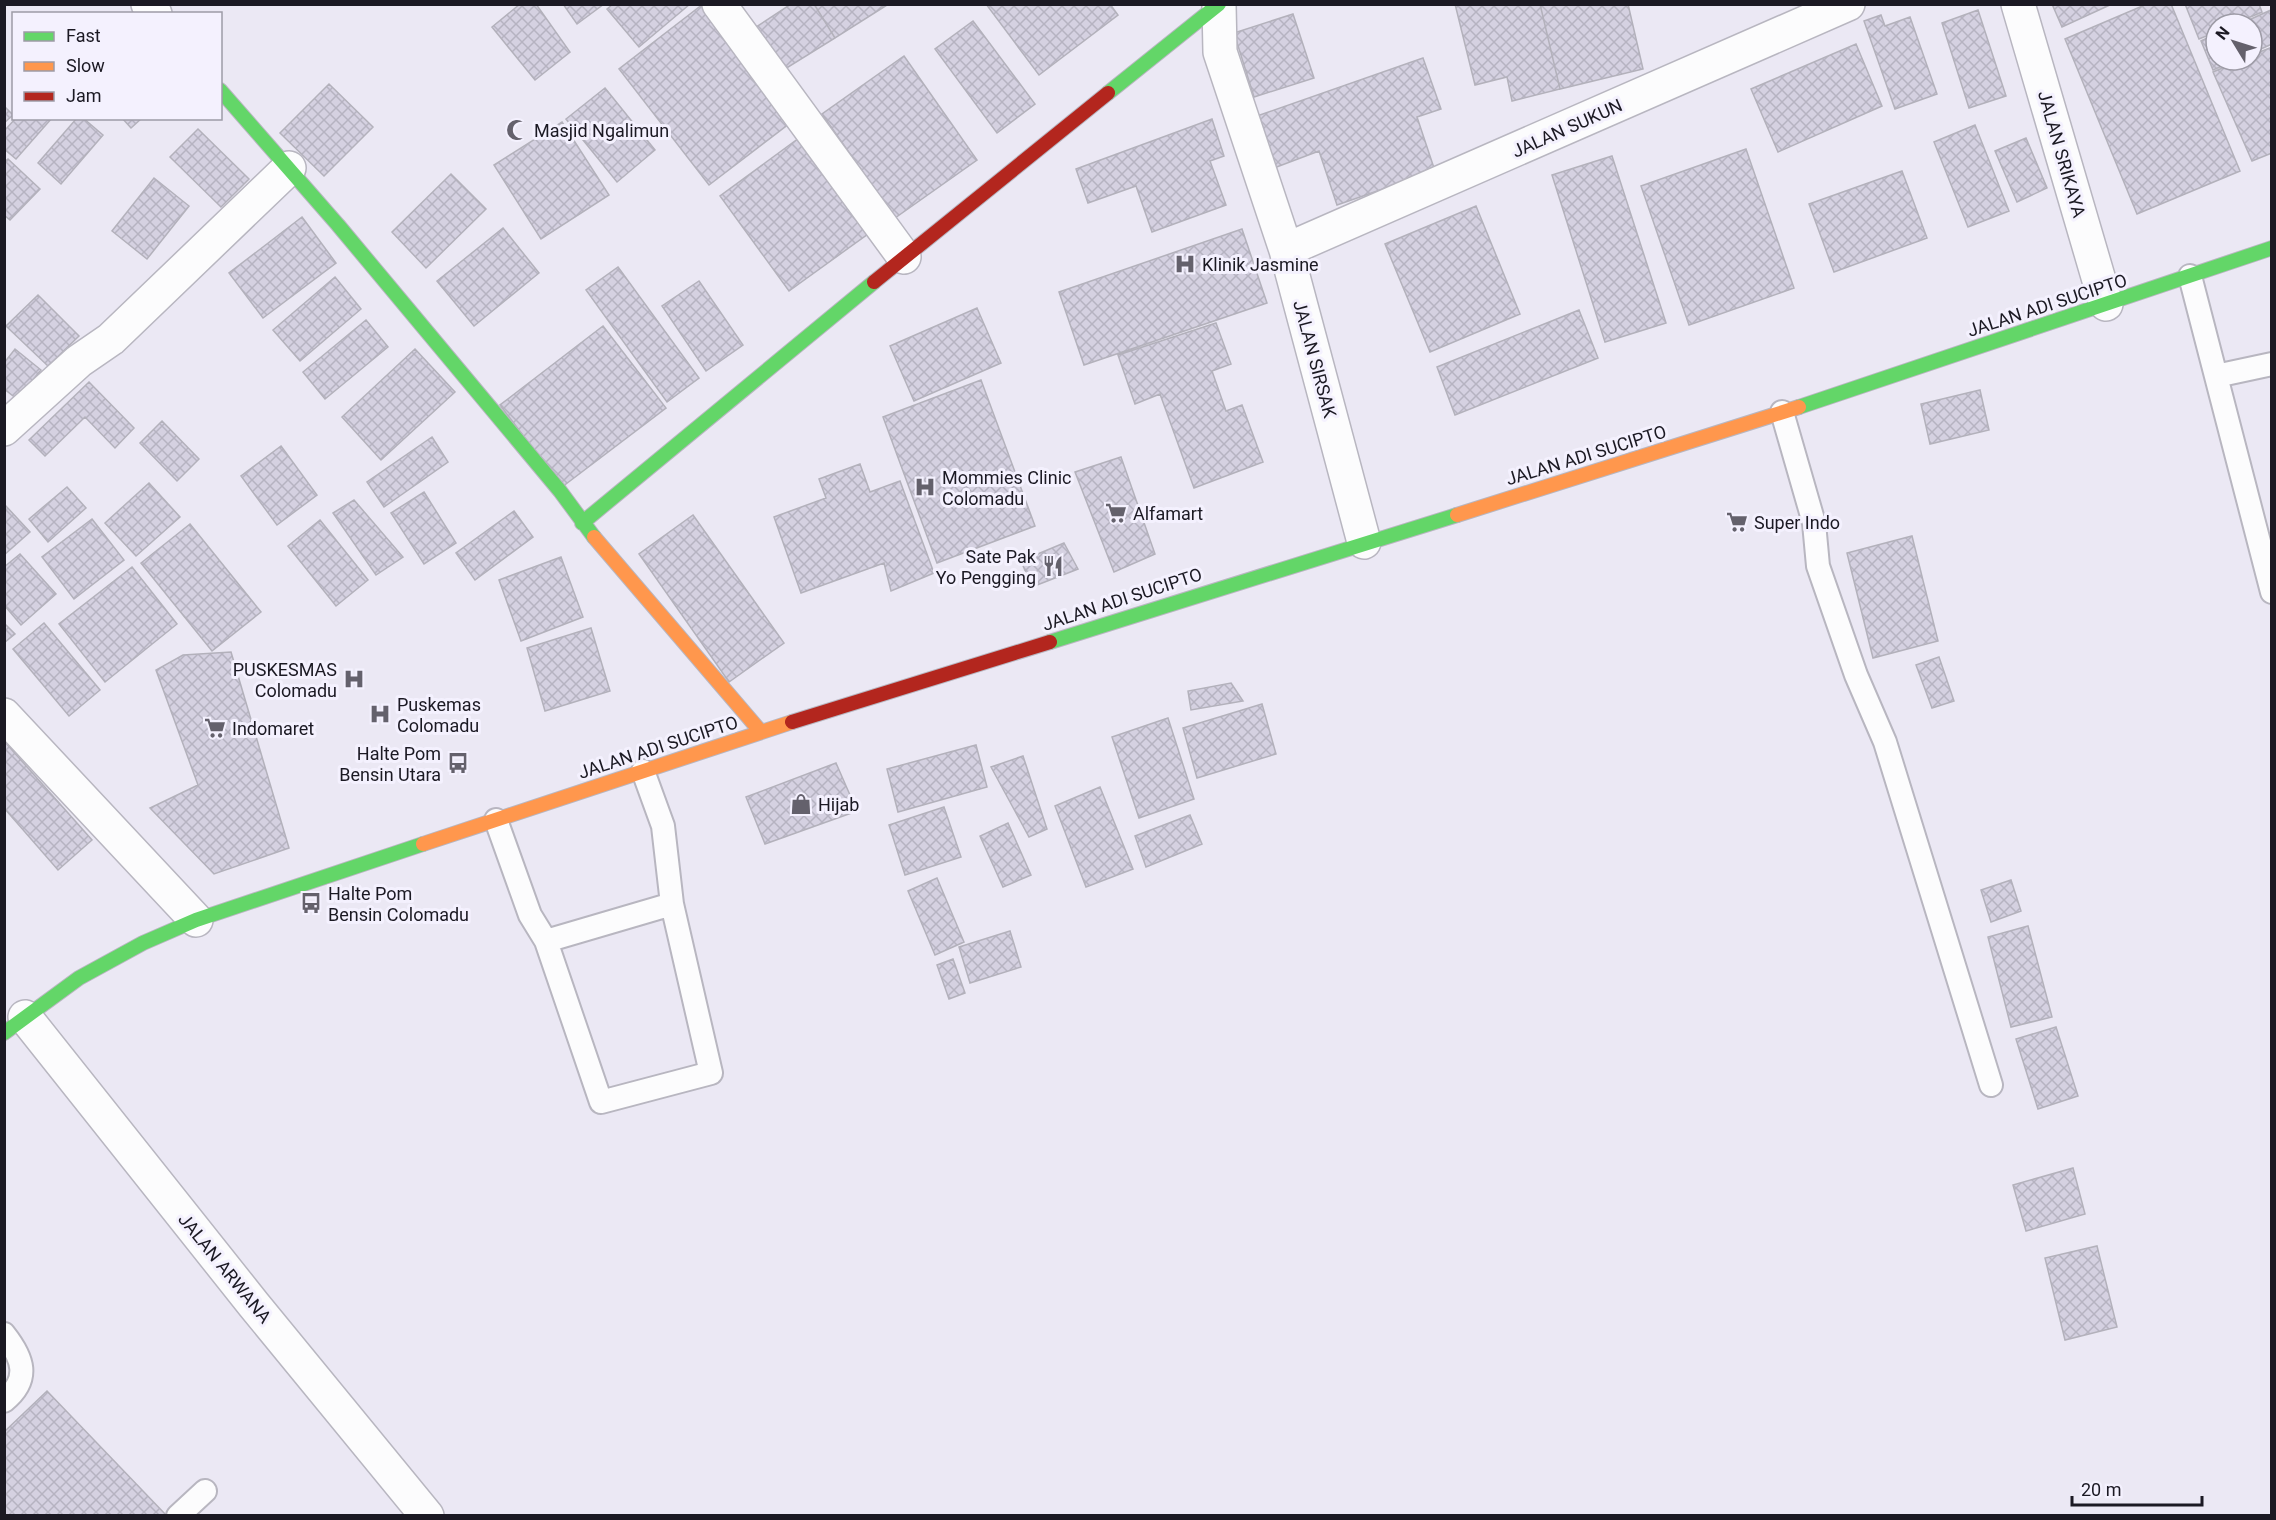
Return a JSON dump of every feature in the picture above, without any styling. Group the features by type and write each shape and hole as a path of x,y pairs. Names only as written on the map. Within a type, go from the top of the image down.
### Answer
{"main road":[{"path":"582,523 904,257 1219,5"},
{"path":"222,92 289,168 552,481 582,523 761,732"},
{"name":"JALAN ADI SUCIPTO","path":"15,1025 79,978 143,943 196,920 761,732 1782,412 2271,248"}],"street":[{"path":"719,4 904,257"},
{"name":"JALAN SUKUN","path":"1286,250 1848,4"},
{"name":"JALAN SRIKAYA","path":"2018,4 2106,304"},
{"name":"JALAN SIRSAK","path":"1219,5 1220,52 1286,250 1364,542"},
{"path":"4,429 79,361 111,339 289,168"},
{"path":"4,714 196,920"},
{"name":"JALAN ARWANA","path":"15,1025 254,1305 427,1515"}],"lane":[{"path":"2190,276 2271,592"},
{"path":"2216,376 2271,364"},
{"path":"1782,412 1814,523 1818,566 1856,675 1885,742 1991,1085"},
{"path":"496,820 530,915 546,941 601,1102 711,1073 672,904 663,826 643,771"},
{"path":"546,941 672,904"},
{"path":"4,1334 19,1353 22,1375 12,1395 4,1401"},
{"path":"178,1515 205,1491"}],"building":[{"path":"520,4 536,4 570,52 535,80 492,27"},
{"path":"563,4 604,4 577,24"},
{"path":"613,4 690,4 639,47 607,9"},
{"path":"703,4 794,120 709,185 619,69"},
{"path":"791,4 814,4 835,38 777,74 750,31"},
{"path":"814,4 887,4 887,5 835,38"},
{"path":"986,4 1110,4 1118,15 1039,75"},
{"path":"1455,4 1540,4 1560,89 1512,101 1507,77 1475,85"},
{"path":"1540,4 1628,4 1643,69 1560,89"},
{"path":"2052,4 2112,4 2062,27"},
{"path":"2147,4 2171,4 2240,171 2137,214 2065,39"},
{"path":"2185,4 2259,4 2262,12 2204,12 2204,37 2199,39"},
{"path":"1978,10 2006,96 1969,108 1942,23"},
{"path":"2271,10 2272,44 2264,48 2264,13"},
{"path":"1293,14 1314,78 1254,97 1234,33"},
{"path":"1881,15 1885,26 1910,17 1937,94 1895,109 1864,21"},
{"path":"973,21 1035,104 997,133 935,49"},
{"path":"1856,44 1882,106 1778,152 1751,89"},
{"path":"2272,47 2272,153 2252,161 2213,72 2264,72 2264,50"},
{"path":"904,56 977,160 895,218 822,114"},
{"path":"1423,58 1441,109 1417,117 1435,171 1337,205 1319,151 1274,168 1257,116"},
{"path":"329,84 373,127 324,176 280,133"},
{"path":"605,88 655,150 617,182 566,119"},
{"path":"4,106 12,116 4,123"},
{"path":"1212,119 1224,156 1210,161 1226,205 1152,232 1136,186 1088,203 1076,169"},
{"path":"14,120 50,120 16,159 4,149 4,131"},
{"path":"75,120 85,120 103,135 61,184 38,163"},
{"path":"124,120 140,120 131,128"},
{"path":"562,122 609,195 541,239 494,165"},
{"path":"1975,125 2009,211 1968,227 1934,142"},
{"path":"198,129 249,179 221,207 170,157"},
{"path":"799,138 868,234 789,291 720,196"},
{"path":"2026,138 2047,188 2017,202 1995,151"},
{"path":"1746,149 1794,288 1689,325 1641,186"},
{"path":"1612,156 1666,323 1605,342 1552,175"},
{"path":"8,159 40,189 10,220 4,215 4,162"},
{"path":"1902,171 1927,238 1834,272 1809,204"},
{"path":"451,174 486,209 426,268 392,232"},
{"path":"154,178 189,206 147,259 112,231"},
{"path":"1476,206 1520,314 1430,352 1385,244"},
{"path":"302,217 336,263 263,318 229,273"},
{"path":"503,228 539,273 474,326 437,281"},
{"path":"1242,229 1267,303 1084,365 1059,292"},
{"path":"618,267 699,378 667,402 586,290"},
{"path":"335,277 361,309 300,361 273,330"},
{"path":"699,281 743,345 706,371 662,306"},
{"path":"38,295 79,336 48,366 6,326"},
{"path":"977,308 1001,363 914,401 890,346"},
{"path":"1579,310 1598,358 1455,415 1437,367"},
{"path":"366,320 388,347 325,399 303,372"},
{"path":"1216,323 1231,364 1212,371 1226,411 1242,405 1263,462 1194,488 1160,394 1135,404 1118,355"},
{"path":"603,326 666,408 562,487 500,405"},
{"path":"15,349 41,370 17,399 4,389 4,363"},
{"path":"415,349 455,392 381,460 342,417"},
{"path":"981,380 1035,526 937,563 883,417"},
{"path":"89,382 134,428 115,448 85,417 45,456 29,440"},
{"path":"1980,390 1989,430 1930,444 1921,404"},
{"path":"162,421 199,459 177,481 140,443"},
{"path":"432,437 448,462 384,507 367,482"},
{"path":"281,446 317,495 277,525 241,476"},
{"name":"Alfamart","path":"1121,457 1155,554 1114,572 1075,472"},
{"path":"860,464 870,492 900,481 934,573 891,591 884,563 801,593 774,517 826,498 819,479"},
{"path":"149,483 180,517 136,556 105,523"},
{"path":"67,487 86,508 48,542 29,519"},
{"path":"424,492 456,543 424,564 391,513"},
{"path":"354,500 403,557 376,575 333,513"},
{"path":"4,506 30,532 4,555"},
{"path":"514,511 533,537 475,580 456,553"},
{"path":"693,515 784,643 729,682 639,554"},
{"path":"92,519 124,560 74,599 42,557"},
{"path":"320,520 368,580 336,606 288,546"},
{"path":"190,524 261,612 212,651 141,563"},
{"path":"1912,536 1938,641 1873,658 1847,553"},
{"path":"1064,543 1078,569 1032,587 1021,561"},
{"path":"20,554 56,594 21,625 4,605 4,567"},
{"path":"561,557 583,617 521,641 499,580"},
{"path":"132,567 177,624 105,682 59,624"},
{"path":"4,623 15,634 4,643"},
{"path":"44,623 100,690 69,716 13,649"},
{"path":"591,628 610,691 545,711 527,648"},
{"name":"Indomaret","path":"231,652 289,848 214,874 150,808 198,785 156,670 183,655"},
{"path":"1939,657 1954,701 1932,708 1916,665"},
{"path":"1231,683 1243,701 1191,710 1188,691"},
{"path":"1262,704 1276,754 1197,778 1183,728"},
{"path":"1168,718 1194,799 1139,818 1112,737"},
{"path":"4,741 92,840 58,870 4,808"},
{"path":"976,745 987,787 898,812 887,769"},
{"path":"1023,756 1047,829 1029,837 991,767"},
{"name":"Hijab","path":"836,763 857,811 765,844 746,797"},
{"path":"1100,787 1133,869 1086,887 1055,806"},
{"path":"944,807 961,857 905,875 889,825"},
{"path":"1190,815 1202,844 1146,867 1135,836"},
{"path":"1008,823 1031,875 1003,887 980,836"},
{"path":"937,878 964,942 935,955 908,891"},
{"path":"2011,880 2021,911 1991,922 1981,890"},
{"path":"2028,926 2052,1017 2011,1027 1988,937"},
{"path":"1010,931 1021,967 970,983 959,947"},
{"path":"953,959 965,993 949,999 937,965"},
{"path":"2056,1027 2078,1096 2038,1109 2016,1039"},
{"path":"2073,1168 2085,1214 2026,1231 2013,1185"},
{"path":"2097,1246 2117,1327 2065,1340 2045,1258"},
{"path":"47,1391 166,1515 4,1516 4,1432"}],"traffic: fast":[{"path":"1108,93 1219,4"},
{"path":"222,92 338,225 560,491 594,537"},
{"path":"1799,407 2272,248"},
{"path":"582,523 874,282"},
{"path":"1050,642 1457,515"},
{"path":"4,1033 79,978 143,943 196,920 423,844"}],"traffic: slow":[{"path":"1457,515 1799,407"},
{"path":"594,537 761,732"},
{"path":"423,844 792,722"}],"traffic: jam":[{"path":"874,282 1108,93"},
{"path":"792,722 1050,642"}],"place":[{"name":"Masjid Ngalimun","path":"517,130"},
{"name":"Klinik Jasmine","path":"1185,264"},
{"name":"Mommies Clinic Colomadu","path":"925,487"},
{"name":"Alfamart","path":"1116,513"},
{"name":"Super Indo","path":"1737,522"},
{"name":"Sate Pak Yo Pengging","path":"1053,566"},
{"name":"PUSKESMAS Colomadu","path":"354,679"},
{"name":"Puskemas Colomadu","path":"380,714"},
{"name":"Indomaret","path":"215,728"},
{"name":"Halte Pom Bensin Utara","path":"458,763"},
{"name":"Hijab","path":"801,804"},
{"name":"Halte Pom Bensin Colomadu","path":"311,903"}]}
